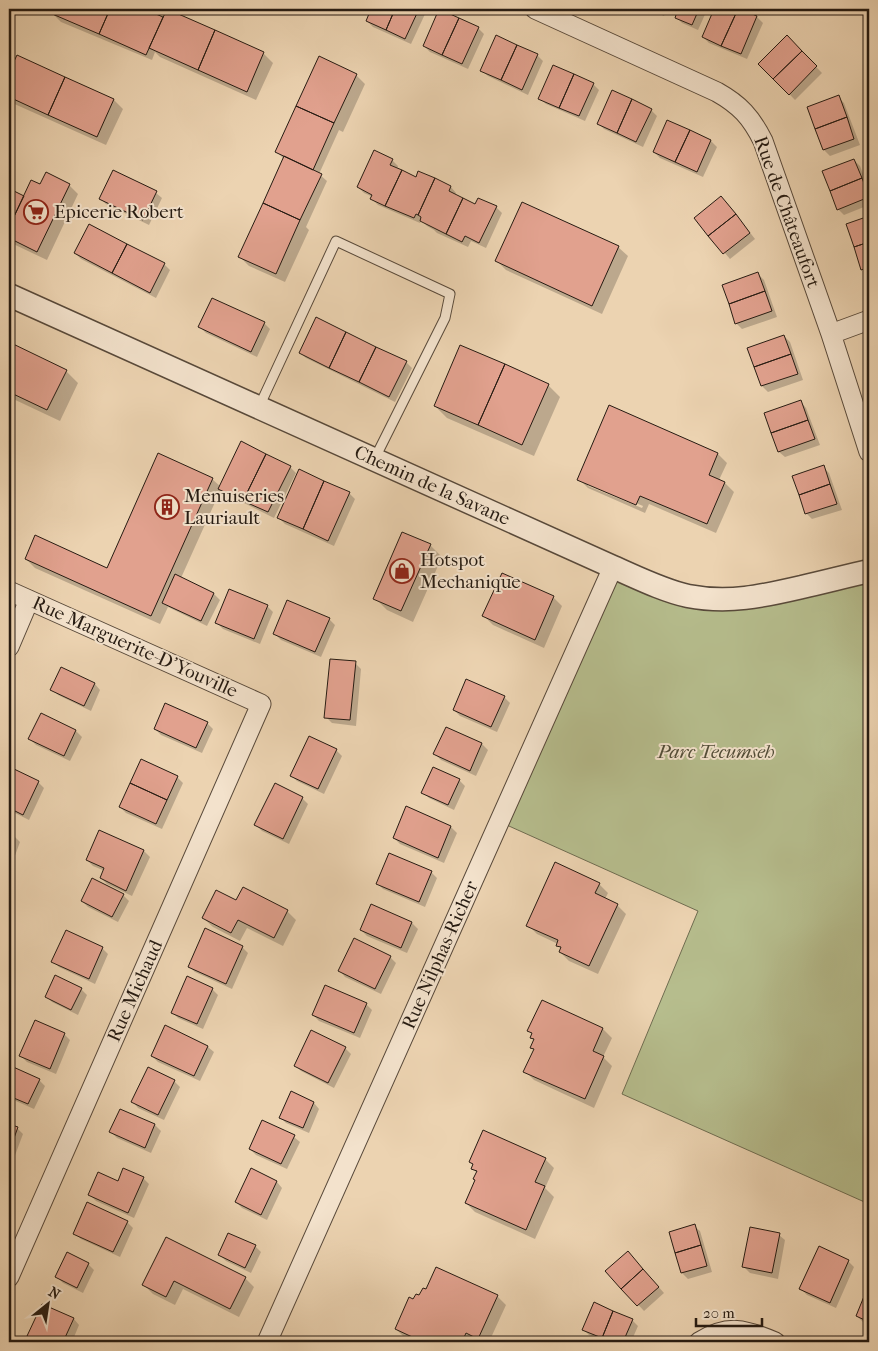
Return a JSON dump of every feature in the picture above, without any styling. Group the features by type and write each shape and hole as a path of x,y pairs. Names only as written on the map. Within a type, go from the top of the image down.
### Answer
{"street":[{"name":"Rue de Châteaufort","path":"535,9 717,92 733,100 746,112 756,126 763,141 831,334 869,452"},
{"name":"Chemin de la Savane","path":"9,295 613,567 686,596 711,599 763,596 869,571"},
{"path":"831,334 869,320"},
{"name":"Rue Nilphas-Richer","path":"267,1342 613,567"},
{"name":"Rue Marguerite-D'Youville","path":"9,591 261,704"},
{"path":"9,647 29,600"},
{"name":"Rue Michaud","path":"9,1278 261,704"},
{"path":"699,1342 724,1330 741,1330 775,1342"}],"lane":[{"path":"259,408 336,241 450,294 444,318 374,460"}],"green space":[{"name":"Parc Tecumseh","path":"613,567 686,596 869,571 869,1204 622,1094 698,911 500,822"}],"building":[{"path":"52,9 110,9 99,34 50,13"},
{"path":"110,9 144,9 163,17 146,55 99,34"},
{"path":"167,9 215,30 198,70 149,48"},
{"path":"371,9 395,9 386,30 366,21"},
{"path":"395,9 419,9 405,39 386,30"},
{"path":"439,9 459,18 442,55 423,46"},
{"path":"678,9 699,9 692,25 675,18"},
{"path":"714,9 738,9 721,46 702,37"},
{"path":"738,9 757,16 741,54 721,46"},
{"path":"459,18 479,27 462,64 442,55"},
{"path":"215,30 264,52 247,92 198,70"},
{"path":"496,35 517,45 501,80 480,71"},
{"path":"787,35 802,51 773,79 758,64"},
{"path":"517,45 538,54 522,90 501,80"},
{"path":"802,51 817,66 789,95 773,79"},
{"path":"17,55 65,77 48,115 9,97 9,72"},
{"path":"319,56 357,74 334,123 296,106"},
{"path":"553,65 574,74 559,108 538,99"},
{"path":"574,74 594,83 579,116 559,108"},
{"path":"65,77 114,99 97,137 48,115"},
{"path":"612,90 632,99 617,133 597,124"},
{"path":"839,95 847,117 815,129 807,107"},
{"path":"632,99 652,109 636,142 617,133"},
{"path":"296,106 334,123 313,170 275,152"},
{"path":"847,117 854,139 823,150 815,129"},
{"path":"667,120 690,130 675,162 653,152"},
{"path":"690,130 711,140 697,172 675,162"},
{"path":"374,150 393,159 390,165 402,170 385,206 370,199 372,195 357,187"},
{"path":"284,156 322,174 300,220 263,203"},
{"path":"854,159 862,178 830,191 822,171"},
{"path":"113,170 157,191 143,220 99,199"},
{"path":"402,170 416,177 418,171 435,178 418,215 416,214 414,218 385,206"},
{"name":"Epicerie Robert","path":"46,172 70,184 37,252 9,238 9,227 31,180 40,184"},
{"path":"435,178 451,186 449,191 463,198 446,234 420,221 421,217 418,215"},
{"path":"862,178 869,197 837,210 830,191"},
{"path":"10,189 24,196 9,227 9,191"},
{"path":"721,196 736,214 708,236 694,218"},
{"path":"463,198 475,204 478,198 497,206 479,243 465,236 462,242 446,234"},
{"path":"522,202 619,246 592,306 495,261"},
{"path":"263,203 300,220 276,274 238,257"},
{"path":"736,214 750,233 723,254 708,236"},
{"path":"869,216 869,242 854,247 846,224"},
{"path":"89,224 127,244 112,273 74,253"},
{"path":"869,242 869,267 861,270 854,247"},
{"path":"127,244 165,263 150,293 112,273"},
{"path":"758,272 765,291 729,304 722,285"},
{"path":"765,291 772,311 735,324 729,304"},
{"path":"212,298 265,322 251,352 198,327"},
{"path":"316,317 346,332 329,368 299,353"},
{"path":"346,332 376,347 359,382 329,368"},
{"path":"784,335 791,354 754,367 747,348"},
{"path":"9,342 67,370 47,410 9,392"},
{"path":"460,345 505,364 478,425 434,406"},
{"path":"376,347 407,361 389,397 359,382"},
{"path":"791,354 798,374 761,386 754,367"},
{"path":"505,364 549,384 522,445 478,425"},
{"path":"801,400 808,420 771,433 764,413"},
{"path":"609,405 718,453 709,475 725,482 707,524 640,496 636,505 577,480"},
{"path":"808,420 815,439 778,452 771,433"},
{"path":"241,441 266,454 243,501 218,489"},
{"name":"Menuiseries Lauriault","path":"158,453 213,478 151,616 25,559 35,535 107,568"},
{"path":"266,454 291,466 268,512 243,501"},
{"path":"824,465 830,484 799,495 792,476"},
{"path":"299,469 324,481 303,529 277,518"},
{"path":"324,481 350,492 328,541 303,529"},
{"path":"830,484 837,504 805,514 799,495"},
{"name":"Hotspot Mechanique","path":"402,532 431,544 401,611 373,599"},
{"path":"502,573 554,596 535,640 482,616"},
{"path":"175,574 214,593 201,621 162,603"},
{"path":"229,589 268,605 254,639 215,623"},
{"path":"287,600 330,618 315,652 273,634"},
{"path":"330,659 356,661 350,720 324,718"},
{"path":"61,667 95,683 84,706 50,690"},
{"path":"466,679 505,696 491,727 453,710"},
{"path":"165,703 208,722 196,748 154,729"},
{"path":"41,713 76,730 64,756 28,739"},
{"path":"446,727 482,743 470,771 433,754"},
{"path":"309,736 337,749 318,789 290,776"},
{"path":"141,759 178,776 167,800 130,783"},
{"path":"433,767 460,779 448,805 421,793"},
{"path":"14,769 39,781 23,815 9,808 9,779"},
{"path":"130,783 167,800 156,824 119,807"},
{"path":"275,783 303,797 283,839 254,825"},
{"path":"406,806 451,826 438,858 393,838"},
{"path":"99,830 144,850 126,891 100,878 104,868 86,860"},
{"path":"389,853 432,871 419,902 376,884"},
{"path":"555,862 600,883 595,893 618,904 589,966 559,952 561,947 556,946 558,940 526,926"},
{"path":"92,878 124,894 112,917 81,901"},
{"path":"243,887 288,910 274,938 238,920 231,933 202,918 216,890 236,900"},
{"path":"371,904 412,922 401,948 360,930"},
{"path":"205,928 243,946 226,984 188,967"},
{"path":"66,930 103,947 89,979 51,962"},
{"path":"354,938 391,956 375,989 338,971"},
{"path":"55,975 82,988 71,1010 45,997"},
{"path":"187,976 213,988 197,1024 171,1013"},
{"path":"325,985 367,1003 354,1033 312,1015"},
{"path":"542,1000 603,1028 593,1051 604,1056 585,1099 523,1072 534,1049 530,1048 534,1039 530,1038 532,1033 527,1031"},
{"path":"35,1020 65,1033 50,1069 19,1056"},
{"path":"165,1025 208,1046 194,1076 151,1056"},
{"path":"311,1030 346,1047 328,1083 294,1066"},
{"path":"11,1066 40,1079 28,1104 9,1096 9,1072"},
{"path":"148,1067 175,1080 158,1115 131,1102"},
{"path":"291,1091 314,1102 303,1128 279,1118"},
{"path":"120,1109 155,1124 145,1148 109,1132"},
{"path":"262,1120 295,1135 281,1164 249,1149"},
{"path":"9,1124 18,1127 9,1152"},
{"path":"483,1130 546,1158 535,1182 545,1186 526,1230 465,1203 477,1171 471,1169 473,1164 469,1162"},
{"path":"123,1168 144,1177 128,1213 88,1195 98,1172 118,1181"},
{"path":"251,1168 277,1181 261,1215 235,1202"},
{"path":"87,1202 128,1221 113,1252 73,1234"},
{"path":"695,1224 701,1245 675,1253 669,1232"},
{"path":"750,1227 780,1233 772,1273 742,1267"},
{"path":"228,1233 256,1245 245,1268 218,1255"},
{"path":"166,1237 246,1277 230,1309 174,1281 166,1297 142,1285"},
{"path":"701,1245 707,1266 681,1273 675,1253"},
{"path":"819,1246 849,1260 830,1303 799,1289"},
{"path":"628,1251 643,1269 621,1289 605,1271"},
{"path":"67,1252 89,1263 77,1288 55,1277"},
{"path":"436,1267 498,1295 478,1339 466,1333 462,1342 423,1342 395,1329 409,1297 413,1299 416,1294 419,1295 423,1288 426,1289"},
{"path":"643,1269 659,1287 637,1306 621,1289"},
{"path":"869,1284 869,1322 856,1316"},
{"path":"594,1302 613,1311 602,1338 582,1330"},
{"path":"42,1304 74,1318 63,1342 41,1342 27,1336"},
{"path":"613,1311 633,1319 623,1342 611,1342 602,1338"}],"place":[{"name":"Epicerie Robert","path":"36,212"},
{"name":"Menuiseries Lauriault","path":"167,507"},
{"name":"Hotspot Mechanique","path":"402,571"}]}
